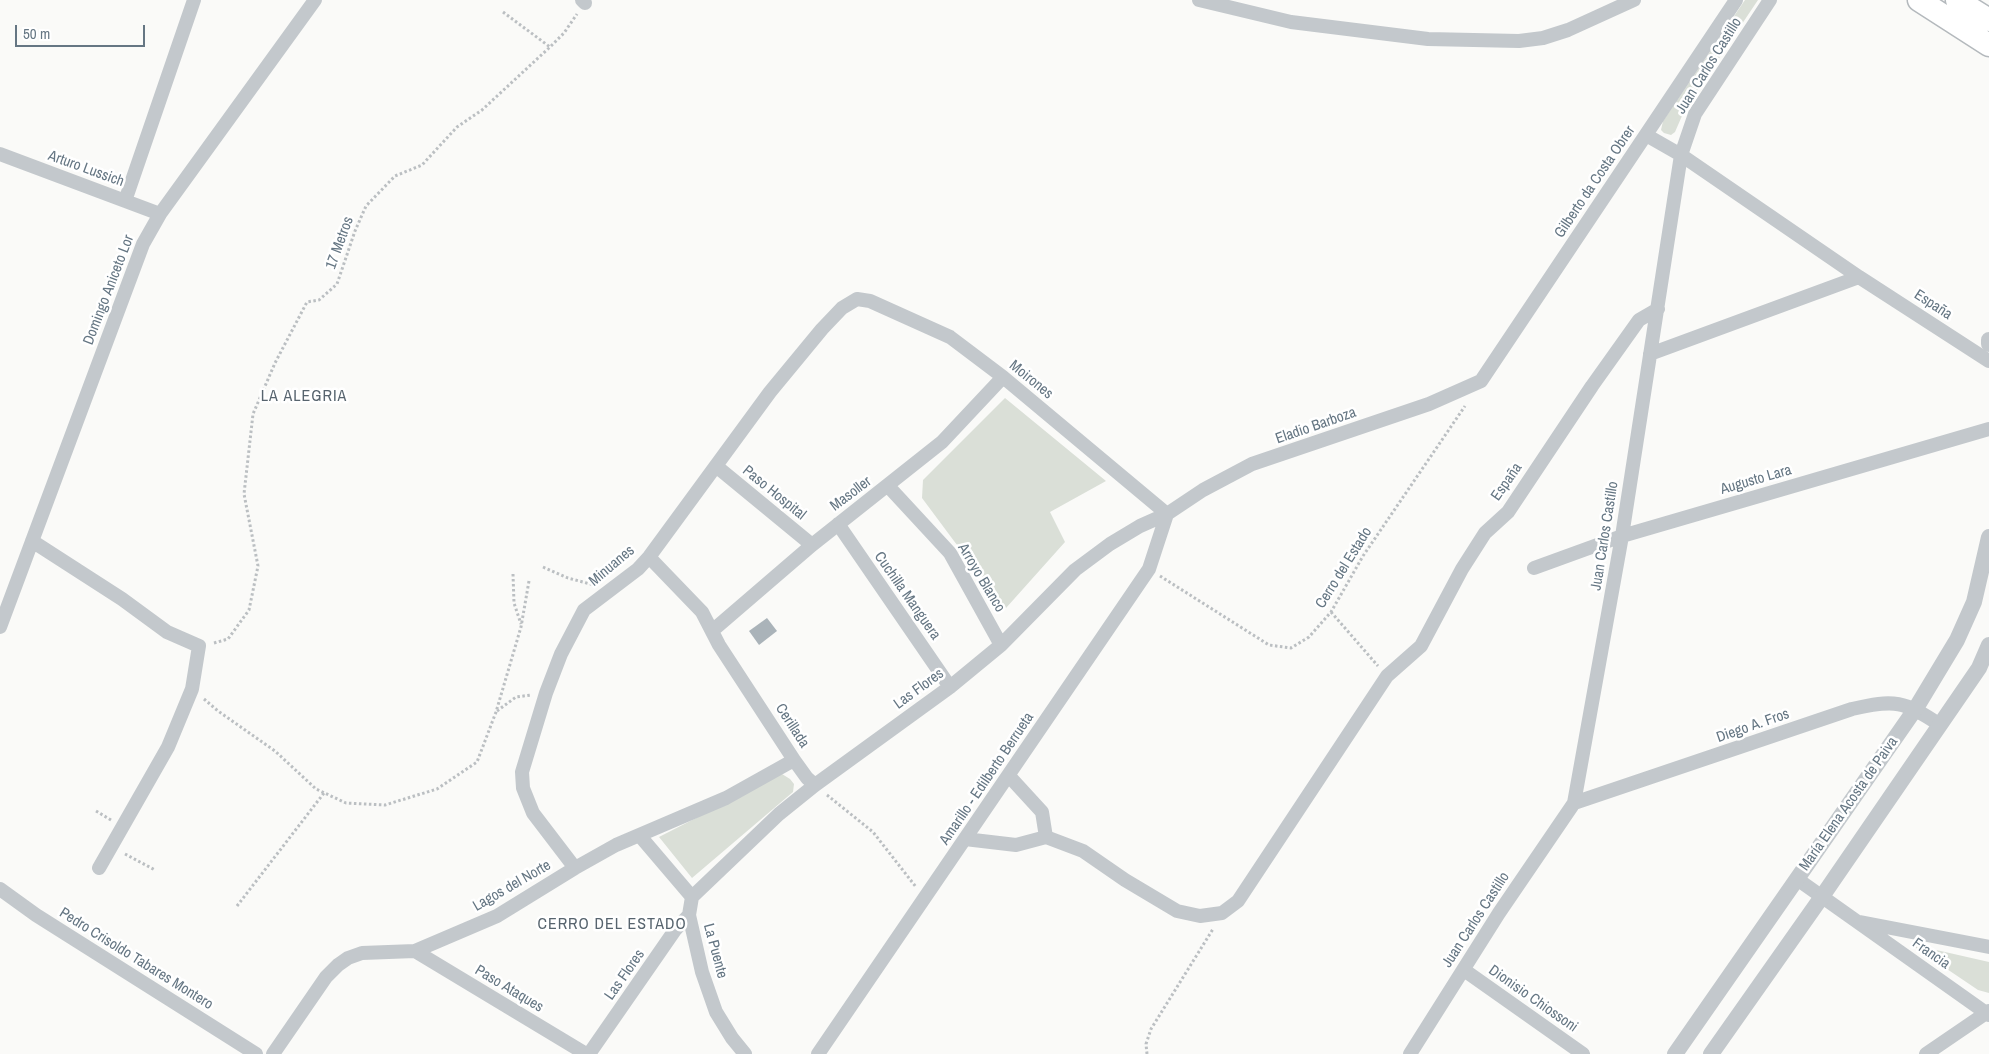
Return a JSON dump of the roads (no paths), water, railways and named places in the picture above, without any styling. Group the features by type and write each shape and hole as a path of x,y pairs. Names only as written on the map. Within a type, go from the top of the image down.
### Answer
{"highway":[{"path":"1919,0 1989,45"},
{"path":"1957,0 1989,20"}],"street":[{"path":"125,201 194,0"},
{"name":"Domingo Aniceto Lor","path":"0,627 144,244 160,214 315,0"},
{"path":"1199,0 1300,24 1428,39 1519,41 1543,38 1568,30 1634,0"},
{"name":"Gilberto da Costa Obrer","path":"1482,381 1736,0"},
{"name":"Juan Carlos Castillo","path":"1410,1054 1499,913 1574,803 1622,536 1681,156 1695,114 1770,0"},
{"name":"España","path":"1646,135 1681,156 1859,277 1989,362"},
{"name":"Arturo Lussich","path":"0,154 160,214"},
{"path":"1650,354 1859,277"},
{"name":"Moirones","path":"857,299 870,301 950,338 1002,377 1167,514"},
{"name":"Minuanes","path":"575,868 533,813 522,788 522,772 546,694 561,654 584,610 638,569 649,557 770,392 822,329 842,308 857,299"},
{"name":"España","path":"1046,837 1083,851 1125,880 1177,911 1200,916 1222,913 1238,901 1387,676 1421,646 1462,569 1485,533 1508,512 1592,386 1639,320 1658,309"},
{"name":"Masoller","path":"712,631 812,545 942,442 1002,377"},
{"name":"Eladio Barboza","path":"1167,514 1203,490 1252,464 1429,404 1482,381"},
{"name":"Augusto Lara","path":"1534,568 1622,536 1989,429"},
{"name":"Paso Hospital","path":"716,466 812,545"},
{"name":"Arroyo Blanco","path":"888,486 950,553 1001,645"},
{"name":"Amarillo - Edilberto Berrueta","path":"818,1054 1149,569 1167,514"},
{"name":"Las Flores","path":"692,897 779,814 815,785 950,687 1001,645 1075,570 1110,544 1140,526 1167,514"},
{"name":"Cuchilla Manguera","path":"838,524 950,687"},
{"name":"María Elena Acosta de Paiva","path":"1675,1054 1916,708 1957,640 1974,602 1989,537"},
{"path":"32,541 122,599 167,632 198,646 192,689 168,746 99,868"},
{"name":"Cerillada","path":"649,557 702,612 720,645 794,760 807,778 815,785"},
{"name":"María Elena Acosta de Paiva","path":"1710,1054 1821,898 1940,725 1984,667 1989,644"},
{"name":"Diego A. Fros","path":"1574,803 1852,709 1882,702 1916,708 1940,725"},
{"name":"Lagos del Norte","path":"273,1054 326,977 348,958 362,953 415,951 497,916 616,845 726,798 794,760"},
{"path":"965,839 1016,846 1046,837 1042,812 1009,776"},
{"path":"640,836 692,897"},
{"name":"Francia","path":"1797,880 1988,1013"},
{"name":"Pedro Crisoldo Tabares Montero","path":"0,889 36,915 256,1054"},
{"name":"La Puente","path":"692,897 689,915 702,972 716,1012 732,1038 745,1054"},
{"name":"Las Flores","path":"588,1054 675,930 689,915"},
{"name":"Francia","path":"1854,920 1989,947"},
{"name":"Paso Ataques","path":"415,951 588,1054"},
{"name":"Dionisio Chiossoni","path":"1464,970 1583,1054"},
{"path":"1926,1054 1988,1013"}],"district":[{"name":"LA ALEGRIA","path":"304,397"},
{"name":"CERRO DEL ESTADO","path":"612,925"}]}
